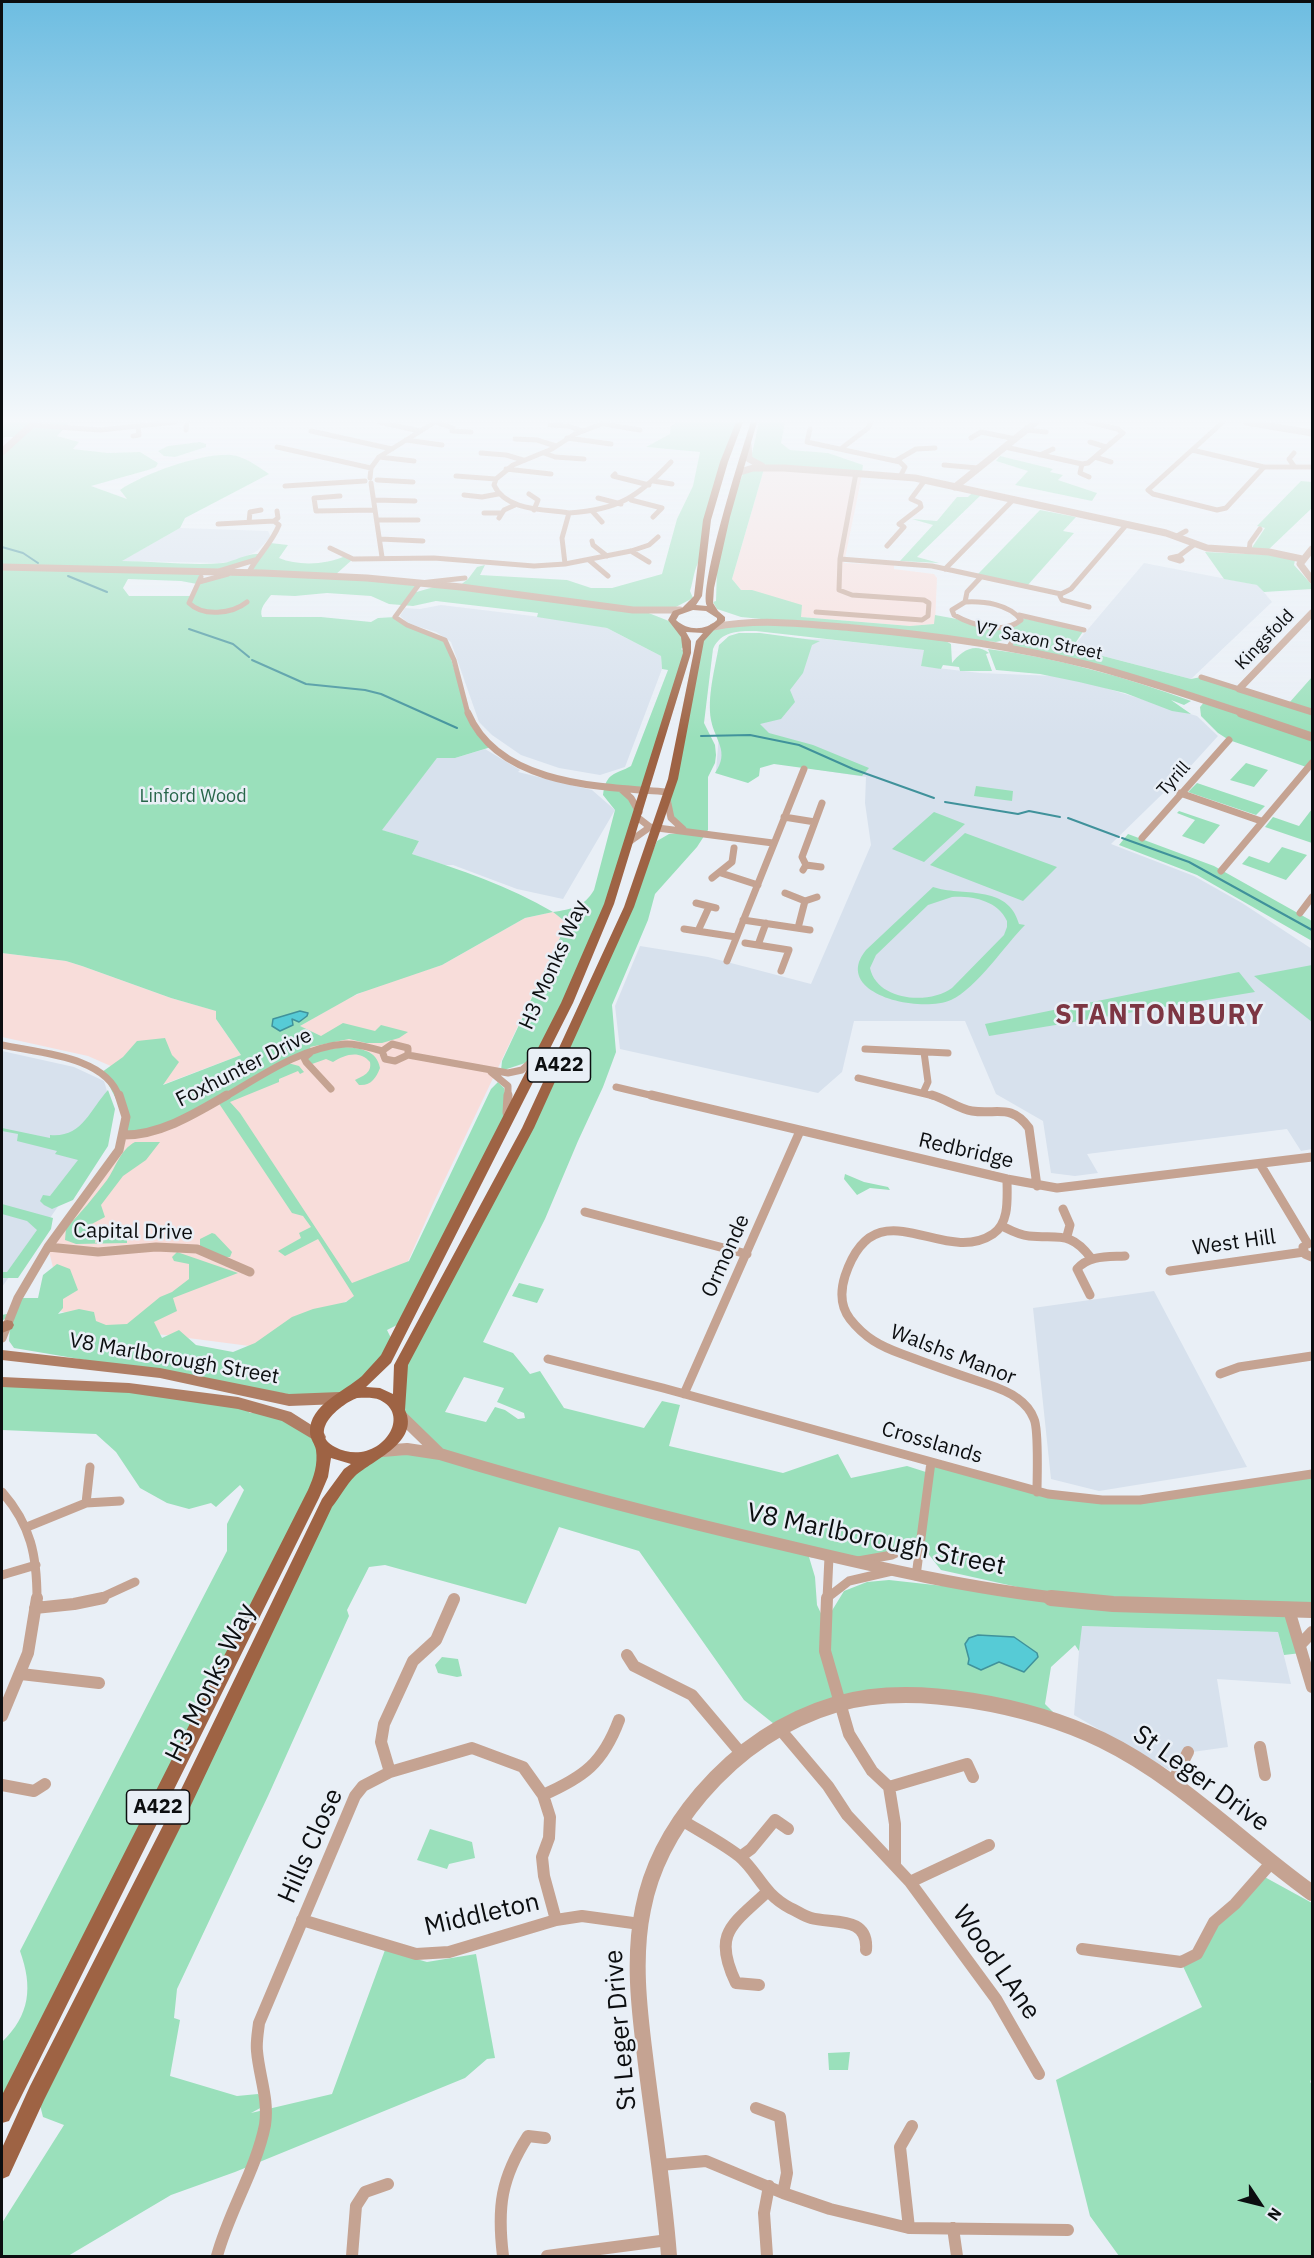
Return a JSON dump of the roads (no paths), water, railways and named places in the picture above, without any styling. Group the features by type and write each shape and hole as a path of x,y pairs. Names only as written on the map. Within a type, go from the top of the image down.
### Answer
{"main road":[{"path":"706,527 697,598 673,616 675,624 692,630 712,628"},
{"path":"716,612 708,598 726,527"},
{"path":"682,609 700,608 716,612"},
{"name":"A422","path":"712,628 721,621 716,612"},
{"name":"H3 Monks Way","path":"675,624 695,650"},
{"name":"H3 Monks Way","path":"344,1396 380,1367 394,1344 567,1003 605,912 653,766 695,650 712,628"},
{"name":"H3 Monks Way","path":"400,1413 401,1365 504,1175 549,1084 629,907 653,827 668,796 673,779 695,650"},
{"name":"V8 Marlborough Street","path":"2,1355 160,1373 247,1391 276,1405 320,1440"},
{"name":"V8 Marlborough Street","path":"2,1382 129,1388 238,1403 276,1405 297,1400 344,1396"},
{"path":"344,1396 373,1392 388,1398 400,1413"},
{"name":"A422","path":"320,1440 319,1422 322,1415 344,1396"},
{"name":"A422","path":"377,1454 398,1436 400,1413"},
{"path":"320,1440 327,1449 342,1457 362,1458 377,1454"},
{"name":"H3 Monks Way","path":"2,2169 37,2093 178,1814 303,1532 325,1461 320,1440"},
{"name":"H3 Monks Way","path":"2,2114 215,1693 303,1532 349,1473 377,1454"}],"street":[{"path":"249,572 278,527"},
{"path":"378,527 382,557"},
{"path":"563,527 561,544 566,564"},
{"path":"816,612 922,620 928,616 929,603 924,600 852,595 840,591 840,559 846,527"},
{"path":"887,546 904,527"},
{"path":"945,569 986,527"},
{"path":"840,559 914,564 1059,594 1071,589 1124,527"},
{"path":"1141,527 1177,536 1217,550 1269,552 1302,559"},
{"path":"1177,536 1186,531"},
{"path":"1248,531 1259,531 1250,543 1249,551"},
{"path":"330,548 353,559 434,558 534,566 566,564 631,551 649,545 658,537"},
{"path":"380,539 423,541"},
{"path":"592,541 593,545 607,556"},
{"path":"1179,556 1195,544"},
{"path":"1312,549 1300,564 1312,580"},
{"path":"631,551 649,562"},
{"path":"216,571 255,560"},
{"path":"589,560 608,576"},
{"path":"458,587 477,562"},
{"path":"2,567 295,574 420,583 630,609 682,609"},
{"path":"204,571 192,592 189,603 194,608 236,612 247,602"},
{"path":"199,582 220,575 249,572"},
{"path":"965,602 967,592 981,577"},
{"path":"465,578 420,583 395,616 407,626 437,635 445,640 471,722 486,743 512,761 548,775 646,790 668,796 673,822 686,831"},
{"path":"411,594 447,586"},
{"path":"1059,594 1062,600 1089,607"},
{"path":"1019,615 1020,622 1010,628 958,618 953,613 954,607 965,602 976,602 1084,630"},
{"path":"642,610 675,624"},
{"name":"V7 Saxon Street","path":"716,612 750,621 892,631 1008,648 1087,665 1312,737"},
{"name":"Kingsfold","path":"1239,689 1312,613"},
{"name":"V7 Saxon Street","path":"712,628 750,621"},
{"path":"1008,648 1015,637 1010,628"},
{"path":"1202,677 1312,712"},
{"name":"Tyrill","path":"1142,838 1229,740"},
{"path":"1221,871 1261,821 1310,771 1312,763"},
{"path":"727,961 804,769"},
{"path":"616,787 626,792 638,814 653,827 773,843"},
{"path":"1180,793 1261,821"},
{"path":"820,867 805,868 802,857 821,805 829,808"},
{"path":"784,817 815,822"},
{"path":"628,843 653,827"},
{"path":"712,878 732,862 736,849"},
{"path":"721,873 758,885"},
{"path":"785,893 805,902 817,897"},
{"path":"1300,913 1312,897"},
{"path":"798,928 805,902"},
{"path":"696,903 712,908 698,931"},
{"path":"743,920 810,930"},
{"path":"758,945 766,923"},
{"path":"684,929 736,937"},
{"path":"745,943 789,950 781,971"},
{"name":"Foxhunter Drive","path":"124,1135 144,1135 159,1130 214,1104 312,1051 347,1044 382,1051 392,1044 399,1044 408,1048 408,1055"},
{"path":"2,1045 81,1062 99,1070 116,1086 126,1112 124,1135 119,1150 48,1247 18,1298 3,1330"},
{"name":"Foxhunter Drive","path":"408,1055 508,1073 530,1066 543,1047"},
{"path":"865,1049 884,1052 948,1053"},
{"path":"312,1051 304,1058 331,1089"},
{"name":"Foxhunter Drive","path":"382,1051 382,1056 390,1061 402,1060 408,1055"},
{"path":"923,1093 928,1082 924,1052"},
{"path":"490,1071 503,1080 509,1092 509,1109 502,1131"},
{"path":"858,1078 875,1086 923,1093 950,1100 972,1111 1000,1110 1014,1114 1029,1128 1037,1186"},
{"name":"Redbridge","path":"616,1086 1037,1186 1057,1188 1108,1183 1312,1157"},
{"name":"Ormonde","path":"684,1394 800,1131"},
{"path":"1260,1164 1309,1249"},
{"path":"1007,1179 1005,1217 1002,1226 1020,1234 1067,1236 1079,1243 1091,1258"},
{"path":"1063,1209 1070,1225 1067,1236"},
{"path":"585,1212 747,1254"},
{"name":"Walshs Manor","path":"1002,1226 986,1238 967,1243 897,1230 874,1234 860,1245 850,1264 841,1292 842,1307 867,1339 877,1345 996,1388 1016,1397 1026,1406 1035,1420 1037,1492"},
{"name":"Capital Drive","path":"48,1247 98,1251 156,1247 197,1249 250,1272"},
{"name":"West Hill","path":"1170,1271 1309,1249"},
{"path":"1090,1295 1077,1269 1085,1259 1125,1256"},
{"path":"1220,1374 1239,1367 1312,1356"},
{"name":"Crosslands","path":"548,1359 684,1394 1037,1492 1101,1500 1140,1500 1312,1474"},
{"name":"V8 Marlborough Street","path":"400,1413 440,1454"},
{"name":"V8 Marlborough Street","path":"377,1454 407,1449 440,1454 647,1513 916,1576 1081,1601 1310,1610"},
{"path":"916,1576 931,1462"},
{"path":"86,1503 90,1467"},
{"path":"2,1716 21,1674 31,1639 37,1588 36,1565 27,1527 19,1511 3,1496"},
{"path":"27,1527 86,1503 120,1501"},
{"path":"852,1562 892,1555 919,1542"},
{"path":"829,1557 825,1651 849,1734 859,1754 872,1771 889,1787 895,1824 895,1866"},
{"path":"2,1575 36,1565"},
{"path":"827,1598 849,1581 893,1571"},
{"path":"35,1608 92,1601 119,1593 135,1582"},
{"path":"390,1772 381,1742 384,1724 413,1661 436,1640 454,1599"},
{"path":"1289,1610 1312,1687"},
{"path":"1300,1645 1312,1632"},
{"path":"627,1655 634,1666 692,1695 740,1752"},
{"path":"21,1674 99,1683"},
{"name":"St Leger Drive","path":"669,2248 642,2034 637,1959 640,1924 647,1889 663,1850 680,1819 710,1782 740,1752 779,1728 809,1713 839,1703 919,1696 969,1699 1051,1720 1102,1740 1142,1762 1172,1783 1270,1863 1312,1893"},
{"path":"556,1920 544,1876 542,1857 549,1838 550,1817 543,1795 586,1774 612,1743 620,1720"},
{"name":"Wood LAne","path":"779,1728 828,1785 847,1815 910,1882 977,1970 1022,2039 1039,2074"},
{"name":"Hills Close","path":"217,2256 230,2212 262,2136 266,2105 265,2087 257,2050 259,2023 355,1796 363,1786 390,1772 472,1748 523,1767 543,1795"},
{"path":"1260,1748 1266,1775"},
{"path":"1172,1783 1188,1752"},
{"path":"889,1787 967,1764 973,1777"},
{"path":"2,1785 34,1791 45,1784"},
{"path":"680,1819 740,1857 767,1892 787,1906 813,1918 832,1919 851,1924 862,1931 867,1940 866,1950"},
{"path":"740,1857 751,1849 775,1820 788,1829"},
{"path":"910,1882 937,1871 963,1853 989,1845"},
{"path":"1082,1949 1181,1962 1187,1960 1200,1950 1214,1922 1235,1904 1270,1863"},
{"path":"759,1985 736,1983 725,1964 722,1946 730,1929 767,1892"},
{"name":"Middleton","path":"302,1920 416,1954 449,1952 556,1920 582,1916 640,1924"},
{"path":"756,2108 780,2117 787,2173 783,2193"},
{"path":"909,2228 900,2146 912,2126"},
{"path":"503,2256 498,2221 502,2186 514,2157 528,2136 545,2138"},
{"path":"660,2165 706,2161 783,2193 830,2209 909,2228 1068,2230"},
{"path":"352,2256 356,2206 365,2192 388,2184"},
{"path":"766,2256 764,2213 769,2187"},
{"path":"953,2228 957,2256"},
{"path":"547,2256 669,2248"}],"water":[{"path":"300,1011 308,1013 299,1022 292,1019 293,1025 280,1031 272,1026 273,1019"},
{"path":"978,1635 1014,1637 1037,1653 1038,1657 1024,1672 999,1662 981,1670 968,1664 965,1644 969,1638"}],"waterway":[{"path":"2,547 23,553 38,563"},
{"path":"68,576 107,592"},
{"path":"189,629 233,644 249,657"},
{"path":"252,660 306,684 365,690 381,694 457,728"},
{"path":"701,736 750,735 799,745 853,769 934,798"},
{"path":"945,802 1018,814 1029,811 1060,817"},
{"path":"1068,818 1119,837"},
{"path":"1122,838 1189,862 1312,930"}],"district":[{"name":"STANTONBURY","path":"1160,1016"}],"park label":[{"name":"Linford Wood","path":"193,797"}]}
